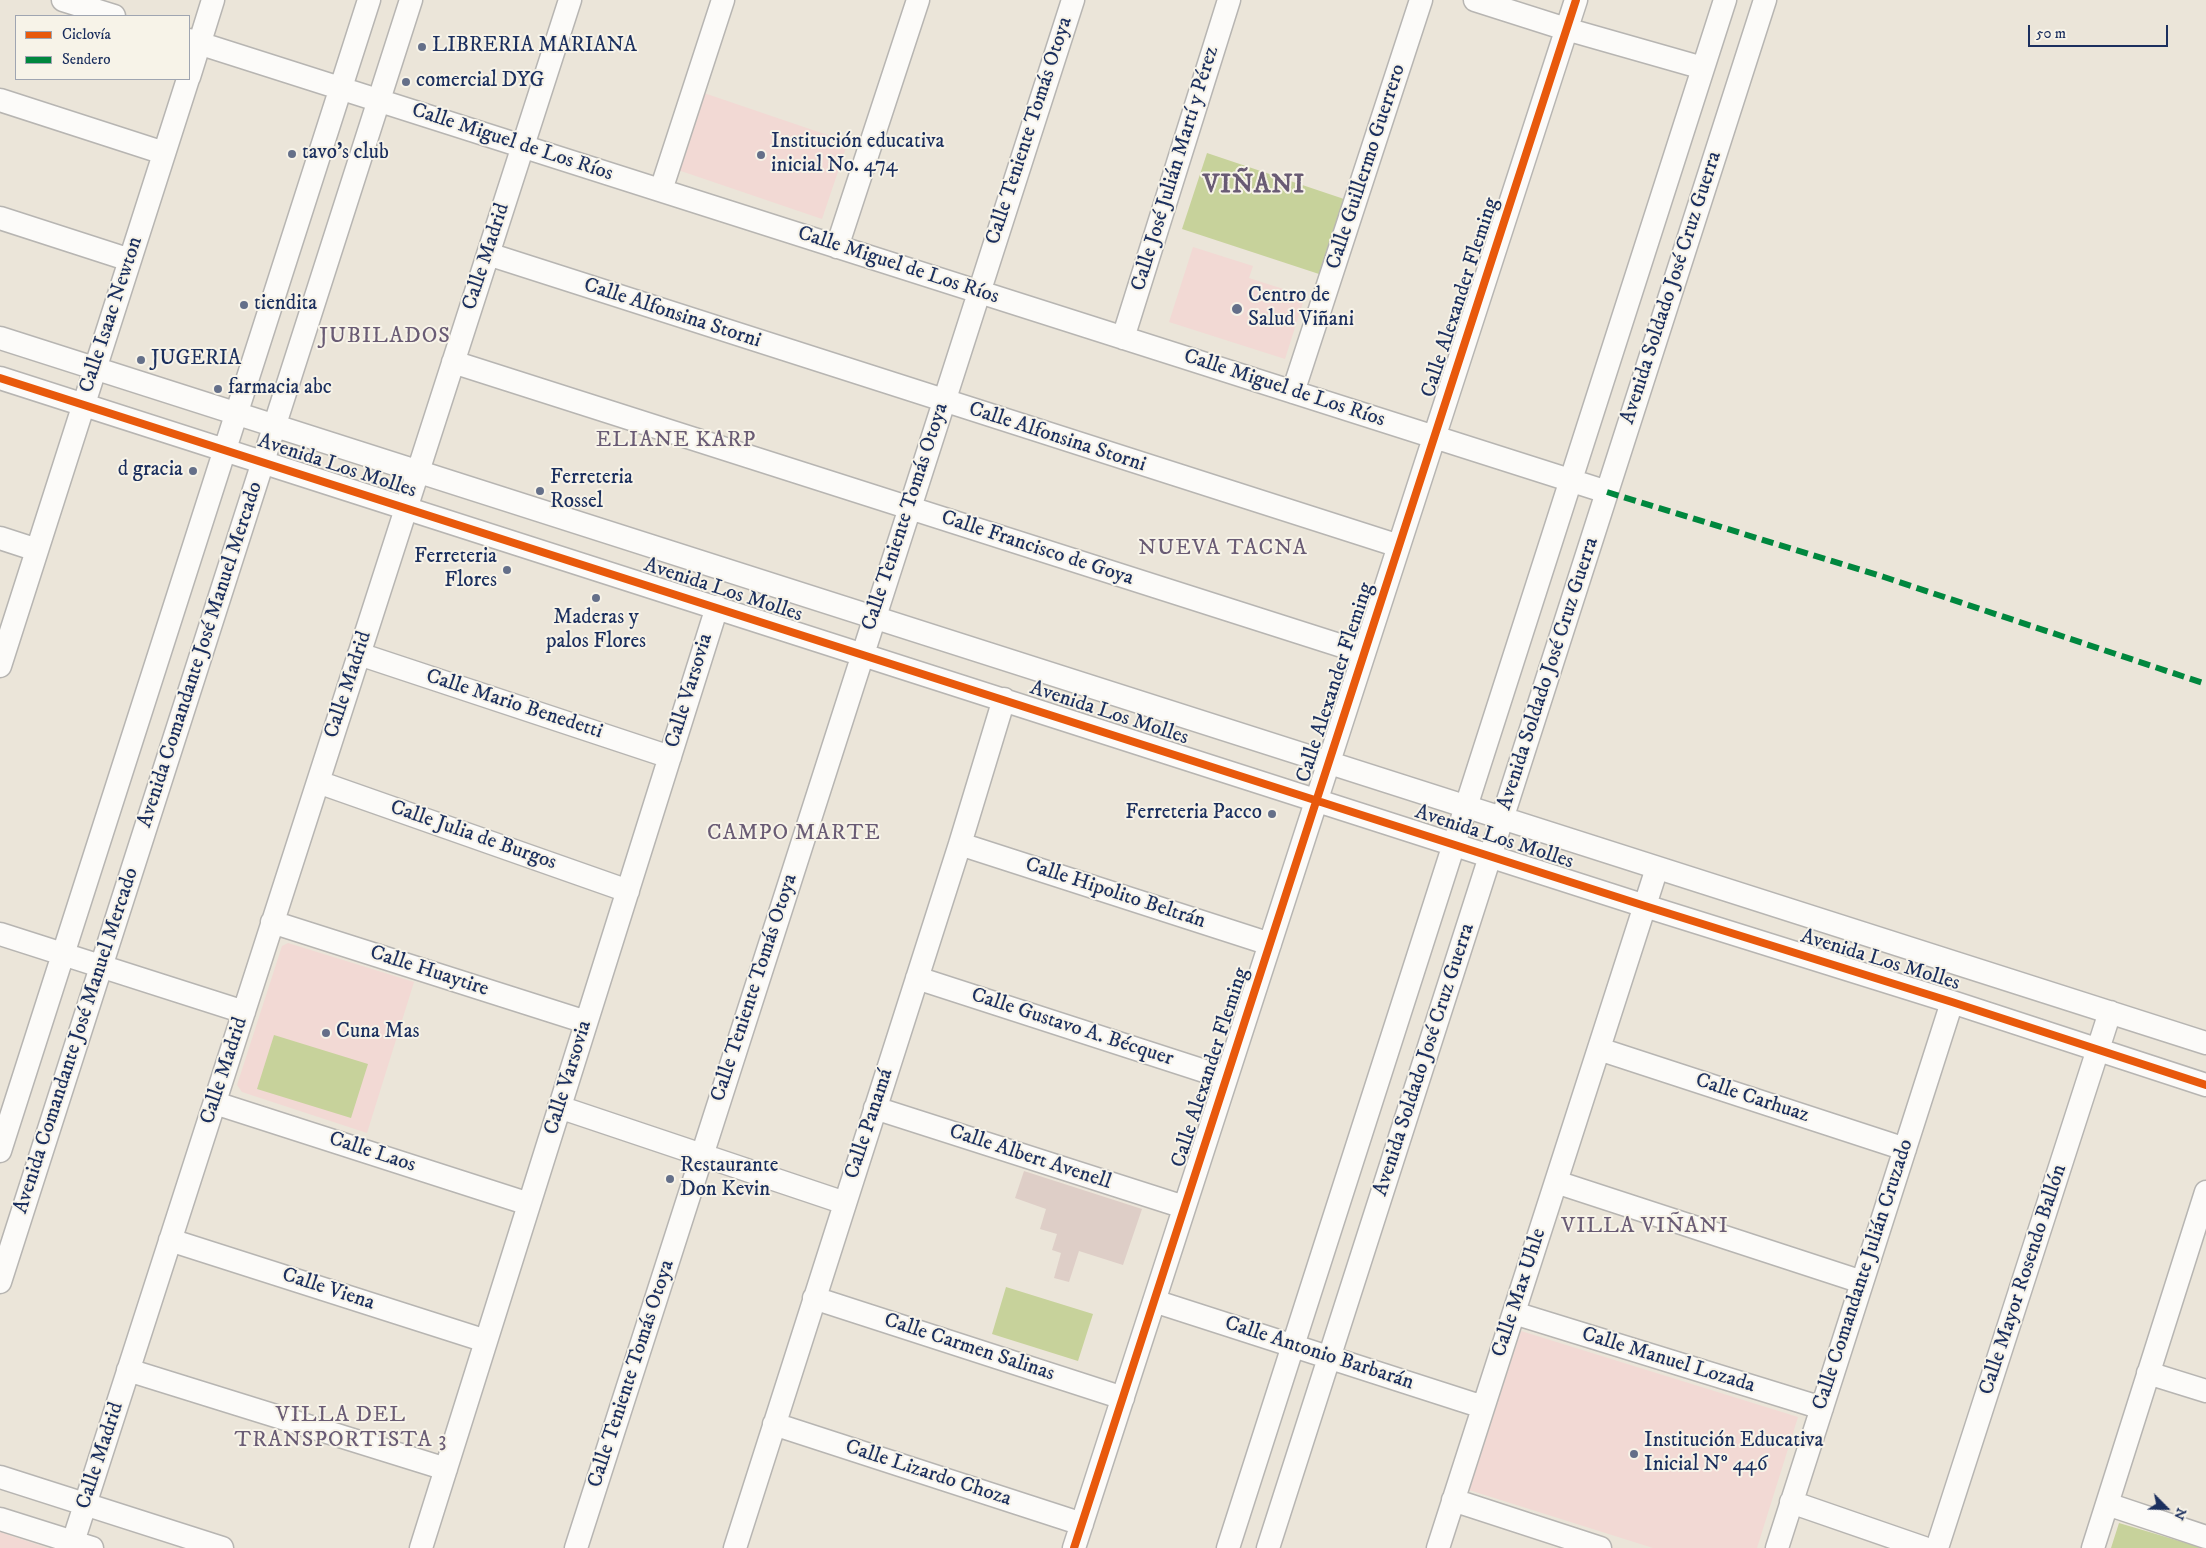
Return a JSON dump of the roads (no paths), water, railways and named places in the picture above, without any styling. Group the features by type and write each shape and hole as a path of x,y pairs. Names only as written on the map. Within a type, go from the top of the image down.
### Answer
{"street":[{"path":"63,0 111,15"},
{"name":"Calle Isaac Newton","path":"190,66 194,42 213,0"},
{"name":"Avenida Comandante José Manuel Mercado","path":"0,1150 369,0"},
{"name":"Avenida Comandante José Manuel Mercado","path":"0,1282 411,0"},
{"name":"Calle Madrid","path":"83,1545 85,1504 570,0"},
{"path":"661,190 723,0"},
{"path":"837,246 918,0"},
{"name":"Calle Teniente Tomás Otoya","path":"576,1548 1073,0"},
{"name":"Calle José Julián Martí y Pérez","path":"1123,338 1229,0"},
{"name":"Calle Guillermo Guerrero","path":"1294,392 1421,0"},
{"path":"1474,0 1566,29 1703,68"},
{"name":"Calle Alexander Fleming","path":"1074,1548 1576,0"},
{"name":"Avenida Soldado José Cruz Guerra","path":"1228,1548 1725,0"},
{"name":"Avenida Soldado José Cruz Guerra","path":"1268,1548 1765,0"},
{"name":"Calle Miguel de Los Ríos","path":"194,42 1607,492"},
{"name":"Calle Isaac Newton","path":"0,666 187,80"},
{"path":"0,100 164,153"},
{"path":"0,218 130,260"},
{"name":"Calle Alfonsina Storni","path":"488,254 943,402 1399,546"},
{"name":"Avenida Los Molles","path":"0,338 2206,1043"},
{"name":"Calle Francisco de Goya","path":"453,362 1364,653"},
{"name":"Avenida Los Molles","path":"0,378 1455,843 1645,906 1952,1002 2206,1085"},
{"path":"0,538 37,550"},
{"name":"Calle Varsovia","path":"421,1548 717,607"},
{"name":"Calle Mario Benedetti","path":"359,654 670,757"},
{"name":"Calle Panamá","path":"735,1548 960,844 1004,699"},
{"name":"Calle Julia de Burgos","path":"318,782 628,891"},
{"name":"Calle Hipolito Beltrán","path":"960,844 1270,944"},
{"name":"Calle Max Uhle","path":"1438,1548 1657,868"},
{"name":"Calle Huaytire","path":"272,922 586,1022"},
{"path":"0,934 244,1012"},
{"name":"Calle Gustavo A. Bécquer","path":"917,978 1226,1078"},
{"name":"Calle Comandante Julián Cruzado","path":"1777,1548 1952,1002"},
{"name":"Calle Mayor Rosendo Ballón","path":"1937,1548 2110,1012"},
{"name":"Calle Carhuaz","path":"1599,1049 1905,1149"},
{"name":"Calle Laos","path":"215,1103 529,1204"},
{"path":"559,1107 845,1203"},
{"name":"Calle Albert Avenell","path":"876,1108 1184,1208"},
{"path":"1556,1182 1862,1282"},
{"path":"2093,1548 2148,1373 2198,1241 2206,1192"},
{"name":"Calle Viena","path":"170,1240 486,1341"},
{"name":"Calle Carmen Salinas","path":"814,1298 1123,1398"},
{"name":"Calle Antonio Barbarán","path":"1154,1301 1483,1408"},
{"name":"Calle Manuel Lozada","path":"1514,1314 1822,1408"},
{"path":"128,1370 446,1469"},
{"path":"2148,1373 2206,1391"},
{"name":"Calle Lizardo Choza","path":"774,1424 1082,1524"},
{"path":"0,1477 222,1548"},
{"path":"1453,1500 1600,1548"},
{"path":"1792,1502 1924,1548"},
{"path":"2107,1504 2206,1537"},
{"path":"0,1518 83,1545"}],"place":[{"name":"LIBRERIA MARIANA","path":"422,47"},
{"name":"comercial DYG","path":"406,82"},
{"name":"tavo's club","path":"292,154"},
{"name":"Institución educativa inicial No. 474","path":"761,155"},
{"name":"tiendita","path":"244,305"},
{"name":"Centro de Salud Viñani","path":"1237,309"},
{"name":"JUGERIA","path":"141,360"},
{"name":"farmacia abc","path":"218,389"},
{"name":"d gracia","path":"193,471"},
{"name":"Ferreteria Rossel","path":"540,491"},
{"name":"Ferreteria Flores","path":"507,570"},
{"name":"Maderas y palos Flores","path":"596,598"},
{"name":"Ferreteria Pacco","path":"1272,814"},
{"name":"Cuna Mas","path":"326,1033"},
{"name":"Restaurante Don Kevin","path":"670,1179"},
{"name":"Institución Educativa Inicial Nº 446","path":"1634,1454"}],"district":[{"name":"VIÑANI","path":"1254,187"},
{"name":"JUBILADOS","path":"385,337"},
{"name":"ELIANE KARP","path":"676,441"},
{"name":"NUEVA TACNA","path":"1223,549"},
{"name":"CAMPO MARTE","path":"794,834"},
{"name":"VILLA VIÑANI","path":"1645,1227"},
{"name":"VILLA DEL TRANSPORTISTA 3","path":"341,1428"}]}
